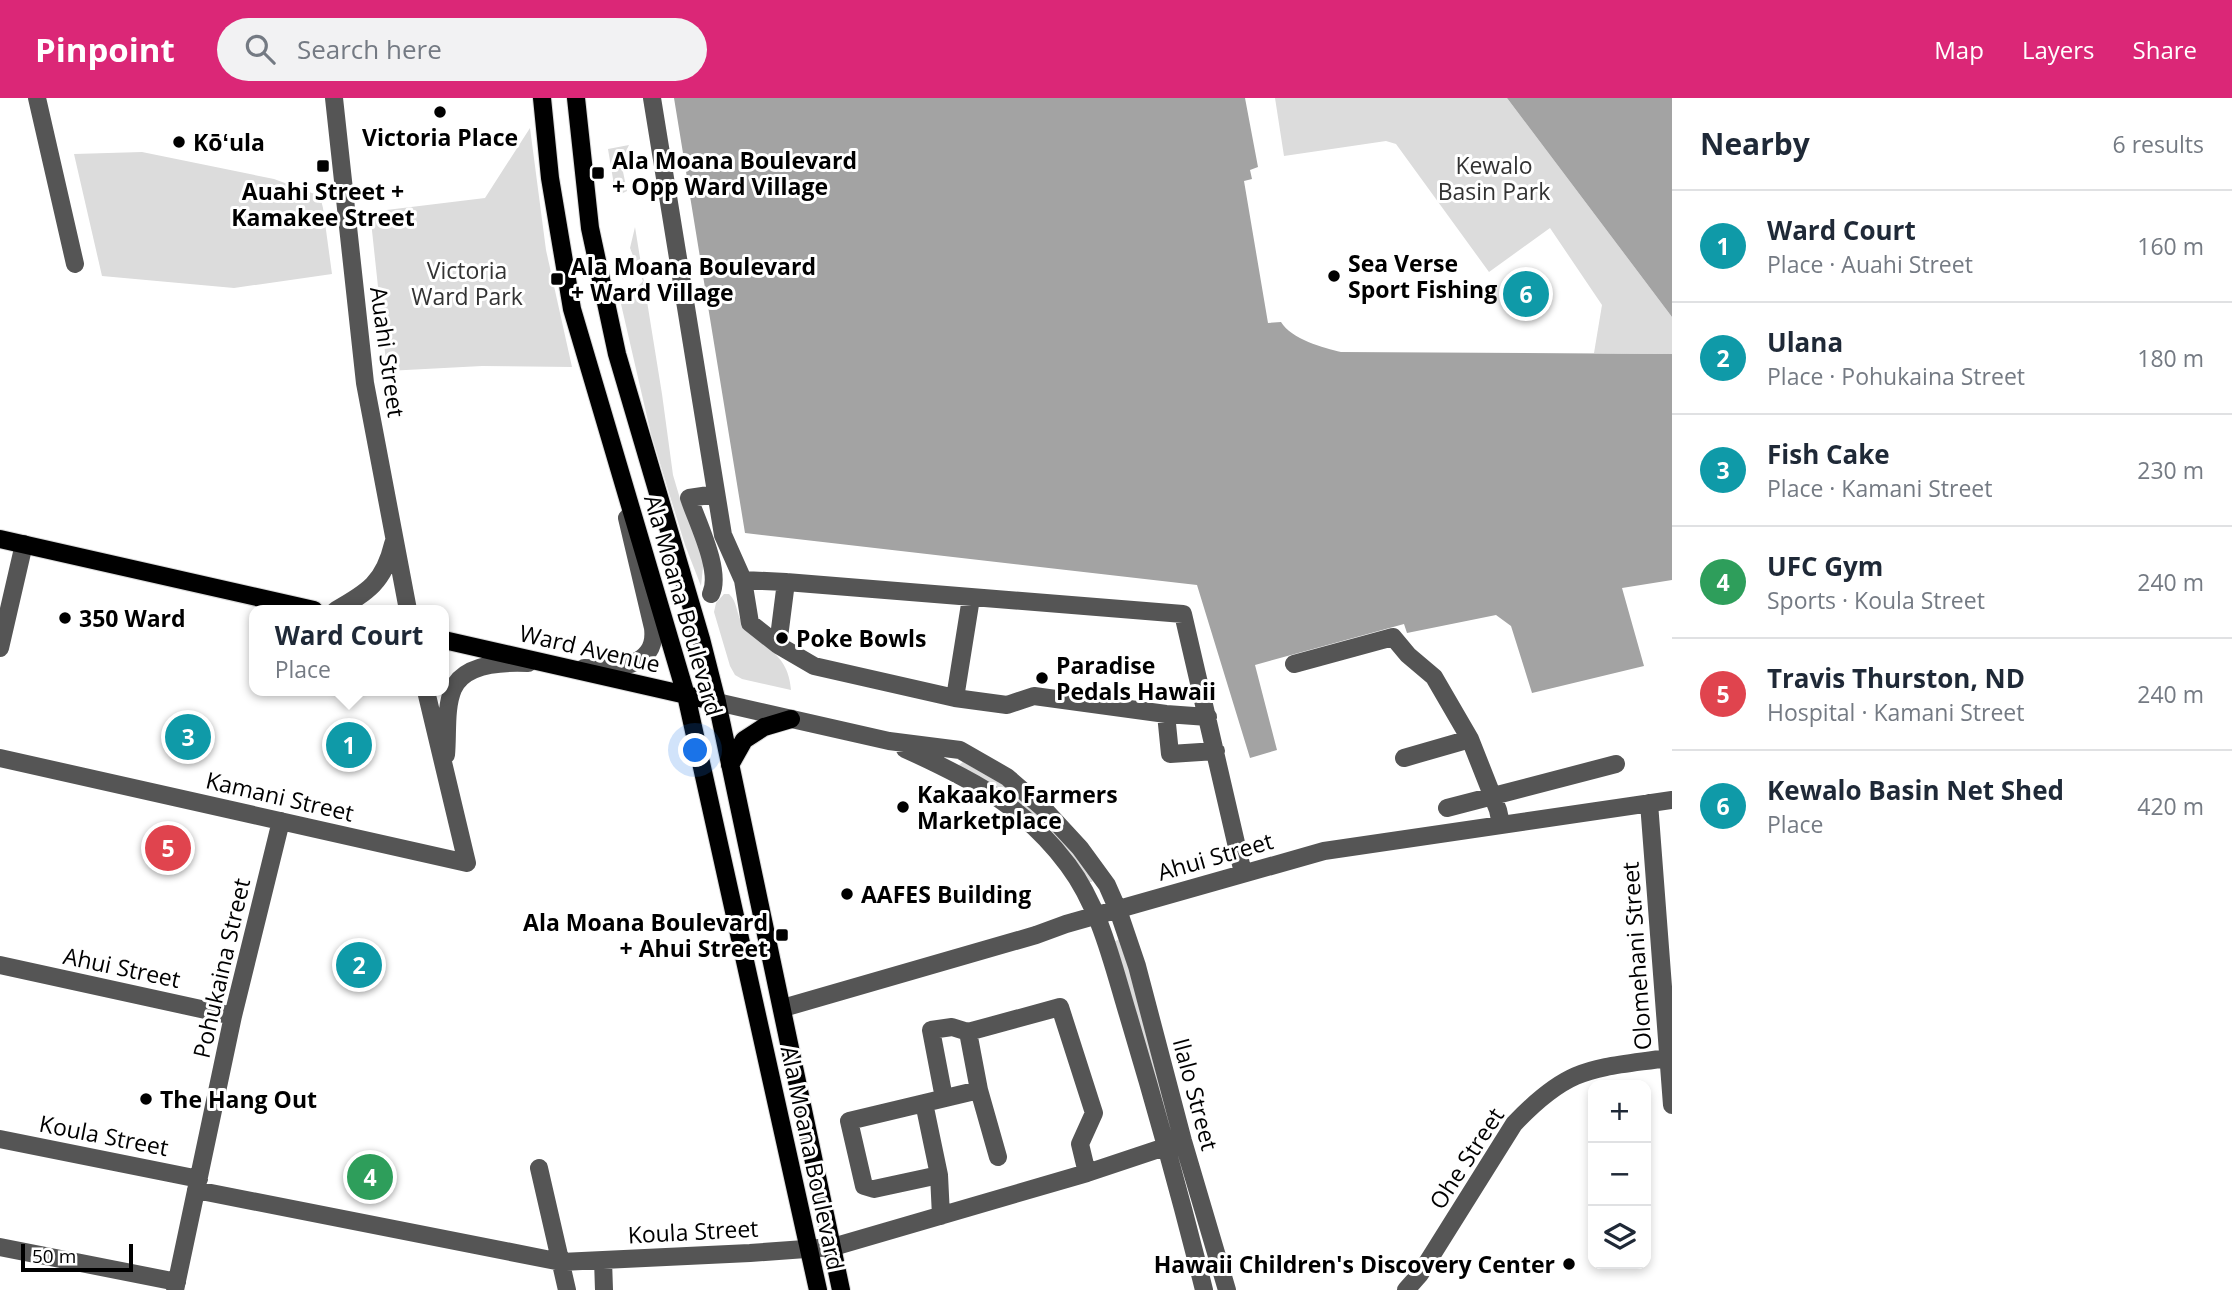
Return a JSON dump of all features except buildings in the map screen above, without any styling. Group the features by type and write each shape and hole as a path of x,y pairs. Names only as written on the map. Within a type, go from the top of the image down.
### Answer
{"main road":[{"name":"Ala Moana Boulevard","path":"542,98 550,178 572,309 686,695 818,1290"},
{"name":"Ala Moana Boulevard","path":"576,98 590,228 617,354 717,702 841,1290"},
{"path":"0,538 292,605"},
{"name":"Ward Avenue","path":"449,641 717,702"},
{"path":"730,765 744,740 764,727 791,719"}],"street":[{"path":"37,98 75,264"},
{"name":"Auahi Street","path":"334,98 365,383 407,605"},
{"path":"652,98 716,494 725,542 743,580 750,623 778,645 814,666 955,698 1007,705 1034,696 1208,717"},
{"path":"445,772 451,696 461,678 479,668 499,664 525,663 601,669 625,666 644,656 654,641 614,452"},
{"path":"710,594 714,586 713,572 689,498 716,494"},
{"path":"344,605 368,591 382,575 394,541"},
{"path":"0,648 24,544"},
{"path":"743,580 1183,614 1243,873"},
{"path":"778,645 786,582"},
{"path":"955,698 971,598"},
{"path":"1294,664 1393,637 1408,655 1434,677 1470,739 1501,824"},
{"path":"427,696 445,772"},
{"name":"Ward Avenue","path":"717,702 889,741 960,750 1007,777 1044,809 1080,848 1107,886 1118,910"},
{"path":"1166,714 1170,754 1216,751"},
{"path":"1404,758 1470,739"},
{"name":"Ward Avenue","path":"889,741 989,790 1027,819 1069,866 1097,916"},
{"name":"Kamani Street","path":"0,758 467,863 445,772"},
{"path":"1447,808 1616,764"},
{"name":"Ahui Street","path":"783,1008 1243,873 1339,848 1672,800"},
{"name":"Olomehani Street","path":"1650,803 1668,998 1667,1058 1672,1105"},
{"name":"Pohukaina Street","path":"176,1286 233,1016 281,821"},
{"name":"Ilalo Street","path":"1118,910 1137,966 1176,1144 1204,1290"},
{"name":"Ilalo Street","path":"1097,916 1227,1290"},
{"name":"Ahui Street","path":"0,965 233,1016"},
{"path":"944,1098 931,1030 953,1027 968,1032 1060,1007 1094,1113 1080,1144 1087,1173"},
{"path":"968,1032 979,1090 999,1157"},
{"name":"Ohe Street","path":"1406,1290 1420,1274 1514,1124 1549,1090 1579,1073 1618,1063 1667,1058"},
{"path":"939,1175 874,1189 864,1186 849,1121 979,1090"},
{"path":"924,1103 939,1175 941,1216"},
{"name":"Koula Street","path":"0,1139 197,1185 561,1262 833,1247 1087,1173 1176,1144"},
{"path":"539,1168 568,1290"},
{"path":"0,1247 176,1286"},
{"path":"603,1260 604,1290"}],"green space":[{"name":"Kewalo Basin Park","path":"1275,98 1507,98 1672,317 1672,354 1594,353 1602,305 1550,228 1489,272 1396,144 1386,141 1284,156"},
{"name":"Victoria Ward Park","path":"530,128 546,250 572,367 482,366 387,371 370,212 485,198"},
{"path":"629,145 621,162 627,191 619,195 615,191 608,149"},
{"path":"142,152 274,179 320,196 332,274 234,288 102,276 74,154"},
{"path":"635,227 673,475 706,566 703,567 701,586 685,545 651,434 618,291 635,290 643,281 630,248"},
{"path":"724,594 732,597 743,624 780,659 789,677 791,690 735,675 714,612 716,603"},
{"path":"963,762 1007,787 1064,838 1092,882 1088,882 959,765"},
{"path":"1121,939 1172,1120 1165,1121 1115,941"}],"shaded area":[{"path":"674,98 1245,98 1258,167 1250,170 1252,179 1244,181 1268,323 1281,322 1300,338 1341,352 1672,354 1672,580 1622,588 1644,666 1532,693 1511,626 1496,615 1407,633 1404,624 1255,665 1277,750 1250,758 1197,585 745,533"},
{"path":"1507,98 1672,98 1672,317"}],"place":[{"name":"Victoria Place","path":"440,112"},
{"name":"Kōʻula","path":"179,142"},
{"name":"Auahi Street + Kamakee Street","path":"323,166"},
{"name":"Ala Moana Boulevard + Opp Ward Village","path":"598,173"},
{"name":"Sea Verse Sport Fishing","path":"1334,276"},
{"name":"Ala Moana Boulevard + Ward Village","path":"557,279"},
{"name":"Kewalo Basin Net Shed","path":"1526,294"},
{"name":"350 Ward","path":"65,618"},
{"name":"Poke Bowls","path":"782,638"},
{"name":"Paradise Pedals Hawaii","path":"1042,678"},
{"name":"Fish Cake","path":"188,737"},
{"name":"Ward Court","path":"349,745"},
{"name":"Kakaako Farmers Marketplace","path":"903,807"},
{"name":"Travis Thurston, ND","path":"168,848"},
{"name":"AAFES Building","path":"847,894"},
{"name":"Ala Moana Boulevard + Ahui Street","path":"782,935"},
{"name":"Ulana","path":"359,965"},
{"name":"The Hang Out","path":"146,1099"},
{"name":"UFC Gym","path":"370,1177"},
{"name":"Hawaii Children's Discovery Center","path":"1569,1264"}]}
